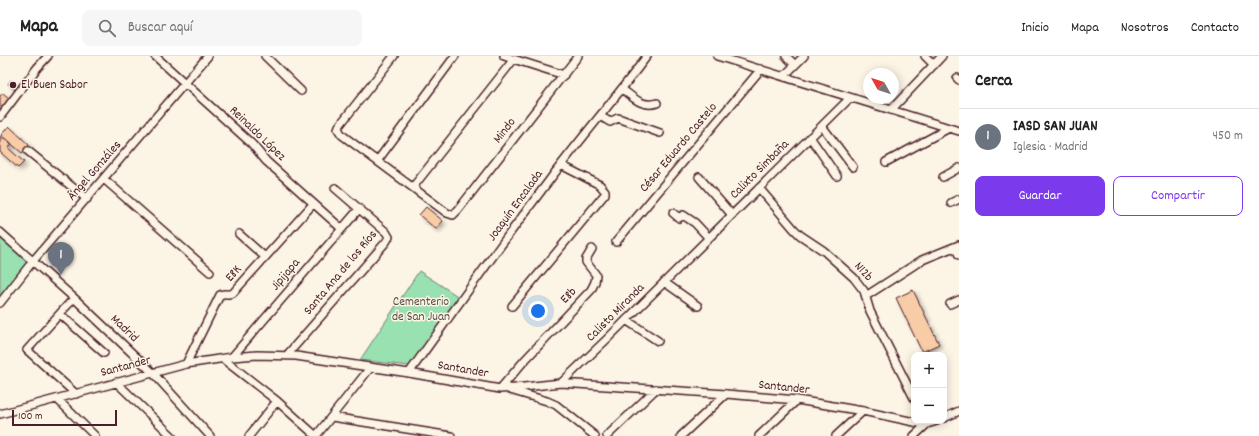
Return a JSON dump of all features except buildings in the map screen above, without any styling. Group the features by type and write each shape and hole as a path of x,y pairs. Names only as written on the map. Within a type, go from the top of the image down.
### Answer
{"street":[{"path":"0,117 48,56"},
{"name":"Reinaldo López","path":"155,56 252,144 266,161 342,229"},
{"name":"Ángel Gonzáles","path":"0,303 33,261 208,56"},
{"path":"265,56 301,91"},
{"path":"394,56 338,129 342,135 413,187 514,59"},
{"path":"378,160 455,56"},
{"path":"504,56 564,75"},
{"name":"Mindo","path":"413,187 447,213 453,215 578,56"},
{"name":"Joaquín Encalada","path":"409,373 527,210 647,56"},
{"path":"717,56 959,131"},
{"path":"786,56 795,65"},
{"path":"784,76 804,56"},
{"path":"925,56 934,65"},
{"path":"891,110 942,56"},
{"name":"César Eduardo Castelo","path":"616,242 761,69"},
{"path":"622,89 644,104 651,105 656,103"},
{"name":"Calixto Simbaña","path":"687,260 850,98"},
{"path":"600,116 610,122 618,118 660,133"},
{"path":"822,126 853,167"},
{"path":"886,162 949,128"},
{"path":"810,137 837,176"},
{"path":"28,151 87,199"},
{"path":"512,306 605,194 605,191 600,185 561,165"},
{"path":"943,177 959,168"},
{"path":"699,177 732,215"},
{"path":"104,179 210,272"},
{"path":"335,188 358,209"},
{"name":"N12b","path":"759,188 800,235 824,251 854,278 864,291 870,310 911,392"},
{"path":"951,203 959,199"},
{"name":"E8K","path":"186,364 219,297 222,294 230,295 233,293 313,204"},
{"name":"Jipijapa","path":"232,357 358,209"},
{"name":"Santa Ana de los Ríos","path":"287,356 388,240 388,235 386,232 358,209"},
{"path":"673,213 679,218 684,215 691,219 709,238"},
{"name":"Madrid","path":"0,232 74,298 152,372 210,436"},
{"path":"239,234 265,257"},
{"path":"866,296 922,260 957,246 959,254"},
{"name":"E8b","path":"503,389 524,361 591,290 595,282 596,275 586,262 586,259 592,249"},
{"name":"Calisto Miranda","path":"561,383 687,260"},
{"path":"664,282 698,306"},
{"path":"74,298 27,350 76,394"},
{"path":"950,304 959,300"},
{"path":"60,314 104,353"},
{"path":"626,320 658,341"},
{"name":"Santander","path":"0,414 186,364 257,355 287,356 409,373 503,389 561,383 797,400 863,411 911,422"},
{"path":"223,359 277,401 316,436 370,368"},
{"path":"116,382 172,436"},
{"path":"503,389 547,401 556,405 595,436"},
{"path":"607,436 656,389"},
{"path":"681,436 726,394"},
{"path":"57,399 95,436"},
{"path":"759,436 797,400"},
{"path":"249,436 277,401"},
{"path":"836,436 863,411"},
{"path":"947,417 959,411"},
{"path":"332,417 451,436"},
{"path":"914,436 924,424"}],"green space":[{"path":"0,235 30,261 0,297"},
{"name":"Cementerio de San Juan","path":"419,271 459,297 409,366 360,360"}],"place":[{"name":"El Buen Sabor","path":"13,85"},
{"name":"IASD SAN JUAN","path":"61,275"}]}
